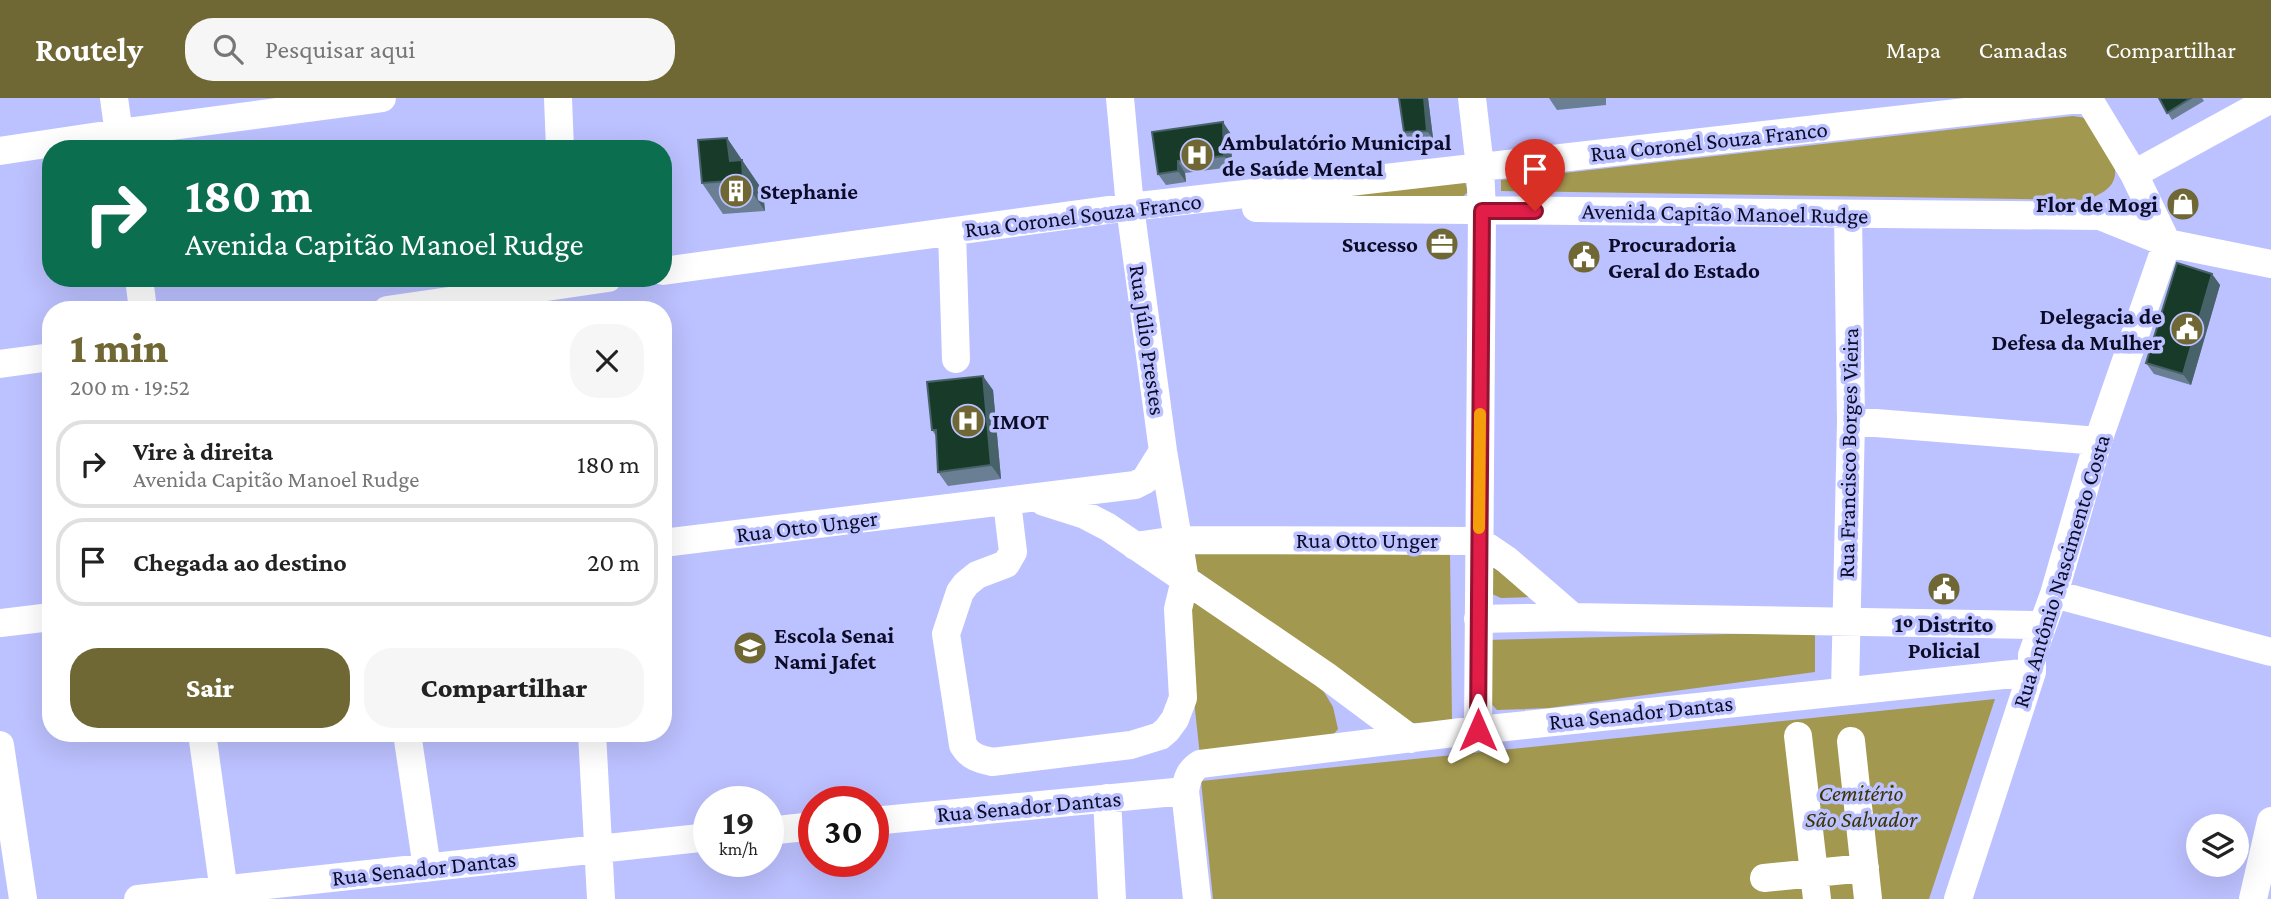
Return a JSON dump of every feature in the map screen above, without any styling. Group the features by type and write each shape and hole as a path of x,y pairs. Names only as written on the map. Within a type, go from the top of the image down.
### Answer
{"street":[{"path":"114,98 120,140"},
{"path":"126,140 383,98"},
{"path":"558,98 560,140"},
{"name":"Rua Júlio Prestes","path":"1120,98 1130,207 1163,451 1185,580"},
{"path":"1472,98 1482,211 1478,730"},
{"path":"2088,98 2134,174 2166,243"},
{"name":"Rua Coronel Souza Franco","path":"672,270 1130,207 2088,98"},
{"path":"2100,216 2124,195 2134,174 2271,99"},
{"path":"0,151 42,148"},
{"name":"Avenida Capitão Manoel Rudge","path":"1130,207 2100,216 2166,243 2271,264"},
{"name":"Rua Francisco Borges Vieira","path":"1845,690 1851,421 1848,215"},
{"path":"953,232 956,359"},
{"name":"Rua Antônio Nascimento Costa","path":"1958,899 2032,672 2032,656 2054,594 2098,441 2166,243"},
{"path":"472,301 567,291"},
{"path":"0,364 42,358"},
{"path":"1851,421 2098,441"},
{"name":"Rua Otto Unger","path":"672,542 1135,485 1145,480 1163,451"},
{"path":"1021,500 1012,558 1006,564 977,575 966,584 960,592 946,635 963,745 975,758 992,762 1131,745 1160,736 1175,719 1183,698 1178,609 1185,580"},
{"name":"Rua Otto Unger","path":"1021,500 1085,515 1108,527 1325,675 1411,738"},
{"name":"Rua Otto Unger","path":"1135,546 1177,540 1479,541"},
{"path":"1479,541 1507,560 1573,617"},
{"path":"2054,594 2271,652"},
{"path":"1478,619 1573,617 2041,625"},
{"path":"0,623 42,618"},
{"name":"Rua Senador Dantas","path":"889,819 1185,791 1193,768 1210,762 1478,730 2032,672"},
{"path":"1325,675 1371,743"},
{"path":"1798,736 1815,886"},
{"path":"1851,741 1868,899"},
{"path":"203,742 224,894"},
{"path":"408,742 427,869"},
{"path":"592,742 601,899"},
{"path":"0,745 23,899"},
{"path":"1185,791 1197,899"},
{"path":"1107,798 1112,899"},
{"path":"2253,899 2271,821"},
{"name":"Rua Senador Dantas","path":"138,899 224,894 693,839"},
{"path":"1764,878 1815,886 1865,868"}],"green space":[{"path":"2073,116 2086,118 2114,164 2115,175 2111,184 2102,193 2085,200 1501,191 1501,180"},
{"path":"1465,182 1468,192 1461,198 1339,196"},
{"path":"1195,552 1450,552 1452,722 1412,723 1196,570"},
{"path":"1491,565 1530,597 1501,598 1492,594"},
{"path":"1189,592 1315,677 1333,707 1338,729 1328,741 1200,756 1183,598"},
{"path":"1815,632 1815,672 1549,708 1497,710 1485,697 1486,640"},
{"name":"Cemitério São Salvador","path":"1995,699 1929,899 1213,899 1201,781"}],"building":[{"path":"1399,98 1424,98 1427,131 1404,132"},
{"path":"2159,98 2191,98 2167,113"},
{"path":"1223,122 1224,156 1178,161 1178,171 1158,174 1152,132"},
{"path":"727,138 730,161 742,160 743,180 702,183 698,140"},
{"name":"Delegacia de Defesa da Mulher","path":"2177,263 2212,274 2183,374 2146,363"},
{"name":"IMOT","path":"983,376 991,465 938,472 936,430 932,430 927,382"}],"slow traffic":[{"path":"1479,528 1480,414"}],"place":[{"name":"Ambulatório Municipal de Saúde Mental","path":"1197,155"},
{"name":"Stephanie","path":"736,191"},
{"name":"Flor de Mogi","path":"2183,204"},
{"name":"Sucesso","path":"1442,244"},
{"name":"Procuradoria Geral do Estado","path":"1584,257"},
{"name":"Delegacia de Defesa da Mulher","path":"2187,329"},
{"name":"IMOT","path":"968,421"},
{"name":"1º Distrito Policial","path":"1944,589"},
{"name":"Escola Senai Nami Jafet","path":"750,648"}],"route":[{"path":"1478,730 1482,211 1535,211"}]}
